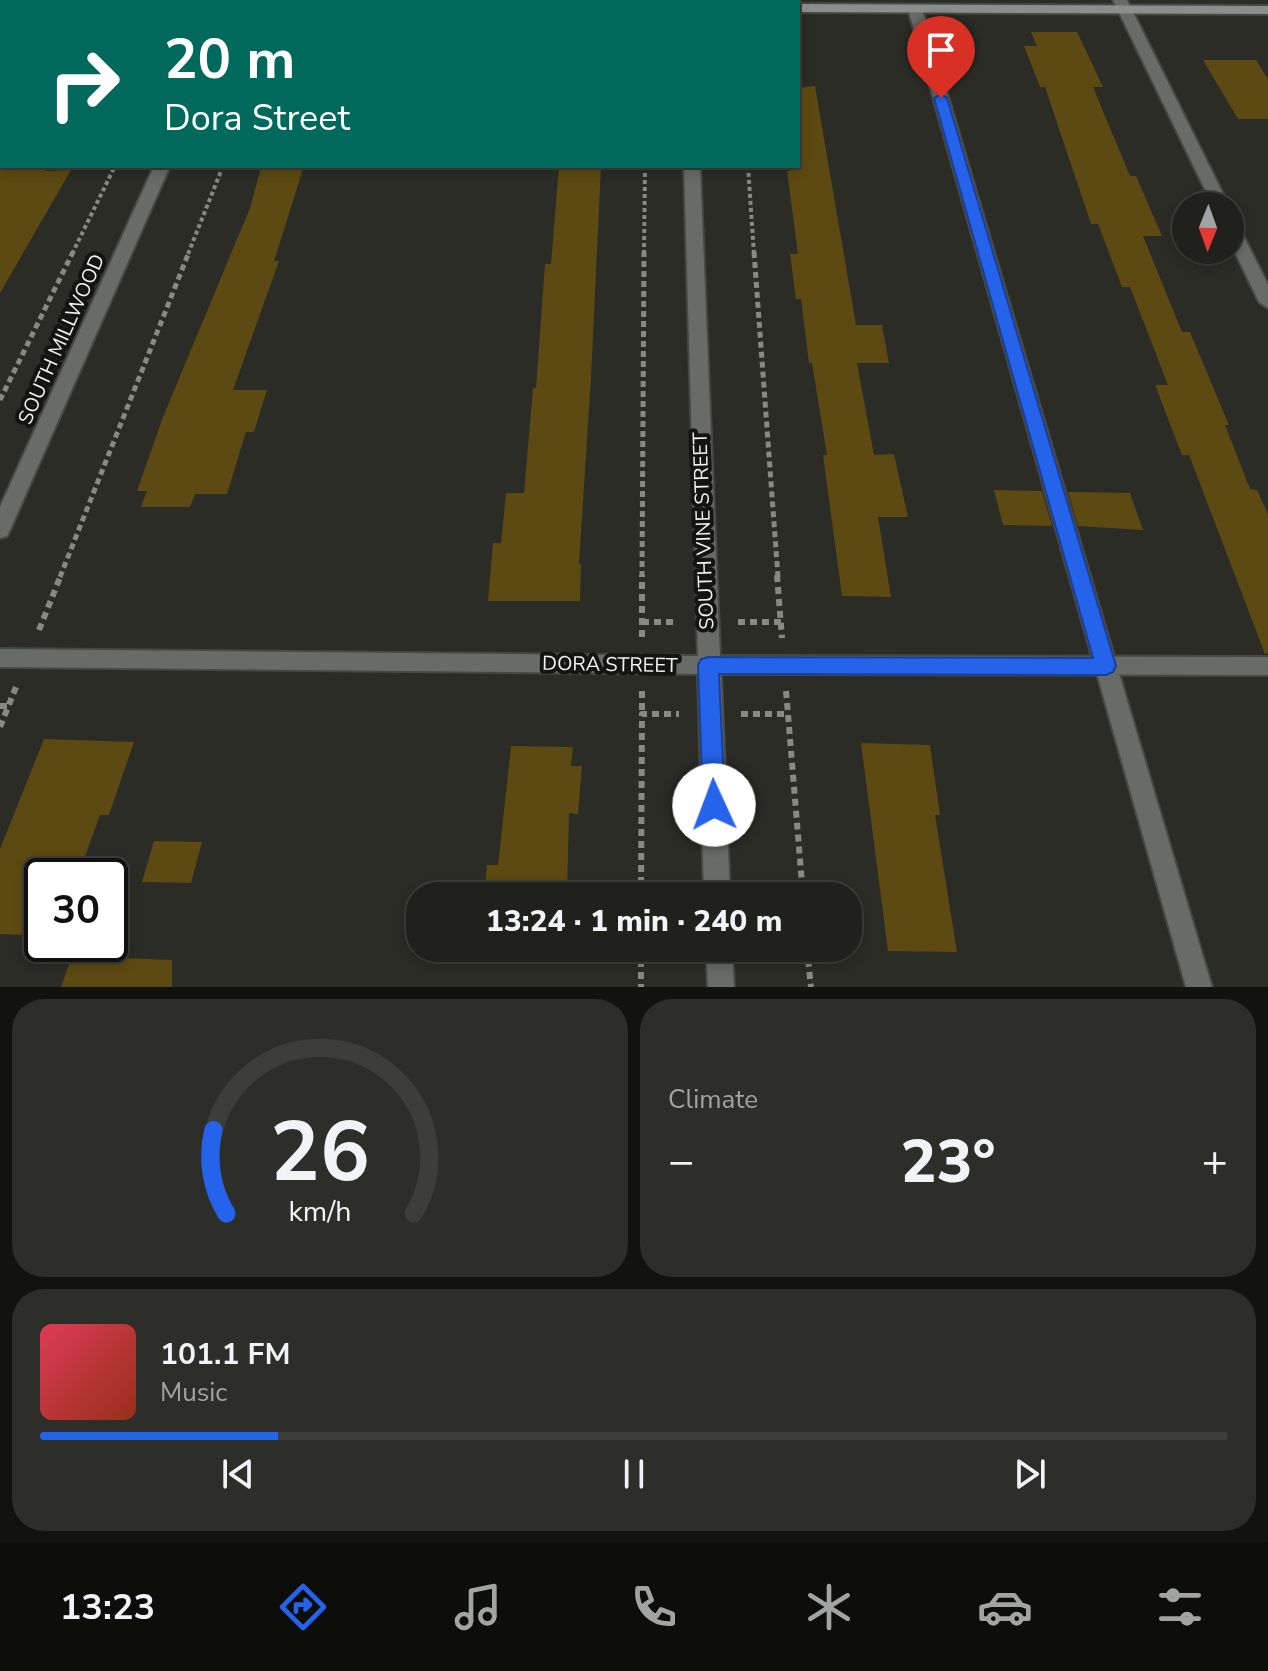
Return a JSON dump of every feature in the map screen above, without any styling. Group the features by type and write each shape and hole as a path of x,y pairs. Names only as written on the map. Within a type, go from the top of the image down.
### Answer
{"street":[{"path":"1122,5 1214,192"},
{"path":"800,8 1122,5 1268,10"},
{"path":"915,9 1199,987"},
{"name":"SOUTH MILLWOOD","path":"0,530 161,168"},
{"name":"SOUTH VINE STREET","path":"692,168 716,882"},
{"path":"1244,253 1268,302"},
{"name":"DORA STREET","path":"0,658 708,665 1268,666"},
{"path":"720,962 721,987"}],"path":[{"path":"0,400 114,168"},
{"path":"0,727 222,168"},
{"path":"642,714 645,168"},
{"path":"748,168 788,714"},
{"path":"0,706 8,706"},
{"path":"641,962 641,987"},
{"path":"808,962 811,987"}],"building":[{"path":"1031,32 1077,32 1103,87 1093,87 1130,176 1136,176 1162,236 1143,236 1182,332 1190,332 1229,425 1225,425 1250,489 1257,490 1268,514 1268,653 1265,654 1189,455 1182,455 1155,385 1168,385 1130,287 1122,287 1098,224 1091,224 1045,87 1040,87 1024,46 1037,46"},
{"path":"1203,60 1256,60 1268,79 1268,119 1238,119"},
{"path":"815,86 856,325 882,325 889,363 857,363 874,455 894,454 908,517 878,517 891,597 842,596 823,455 827,455 812,363 809,363 801,299 796,299 790,254 798,254 787,171 800,168 800,88"},
{"path":"0,168 71,170 0,293"},
{"path":"261,168 303,168 274,261 279,261 233,390 267,390 254,432 246,432 227,494 195,494 190,507 141,507 147,491 137,491 163,417 250,208"},
{"path":"559,168 601,168 579,564 580,601 488,601 493,543 501,543 506,493 524,493 545,264 551,264"},
{"path":"994,490 1042,491 1052,526 1003,525"},
{"path":"1068,492 1130,493 1143,530 1078,526"},
{"path":"44,739 134,742 109,815 100,815 84,858 24,858 24,935 0,934 0,849"},
{"path":"861,743 930,745 940,815 935,815 957,952 888,951"},
{"path":"511,746 573,747 571,766 582,766 578,814 569,813 567,882 485,882 487,865 498,865"},
{"path":"154,841 202,842 191,883 142,882"},
{"path":"128,958 172,960 172,987 61,987 70,962 128,962"}],"route":[{"path":"714,805 708,665 1106,666 941,98"}]}
